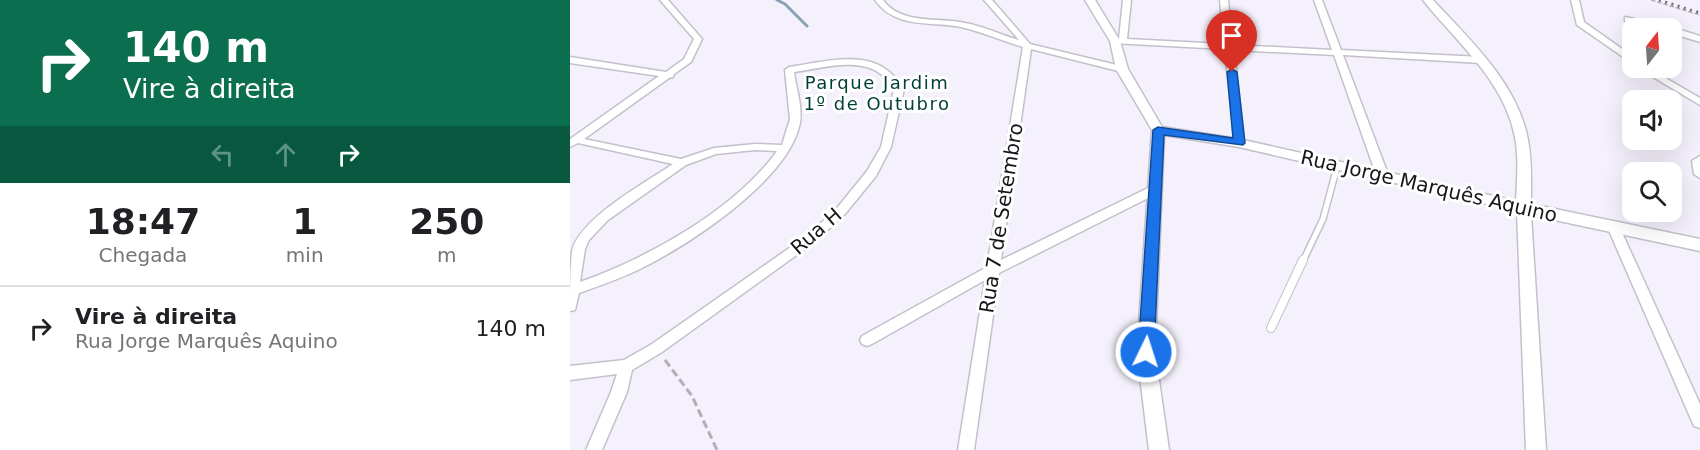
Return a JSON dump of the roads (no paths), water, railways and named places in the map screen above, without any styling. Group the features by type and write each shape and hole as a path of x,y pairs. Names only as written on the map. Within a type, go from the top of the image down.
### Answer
{"street":[{"path":"573,142 688,60 698,39 664,0"},
{"path":"879,0 894,14 911,20 965,25 1027,46 1122,69"},
{"path":"988,0 1027,46"},
{"path":"1090,0 1119,41"},
{"path":"1127,0 1119,41 1122,69 1158,130 1146,352 1159,450"},
{"path":"1224,0 1239,143"},
{"path":"1318,0 1383,177"},
{"path":"1428,0 1481,60 1513,111 1522,136 1525,155 1524,208 1536,450"},
{"path":"1575,0 1580,23 1622,53"},
{"path":"1682,33 1700,39"},
{"path":"1119,41 1230,49 1481,60"},
{"name":"Rua 7 de Setembro","path":"966,450 1027,46"},
{"path":"571,61 670,75"},
{"name":"Rua H","path":"570,373 626,366 657,348 812,238 841,211 872,172 886,147 899,89 883,72 868,66 847,63 789,70 795,124 786,148"},
{"path":"1659,78 1700,102"},
{"name":"Rua Jorge Marquês Aquino","path":"1158,130 1239,143 1337,167 1700,245"},
{"path":"573,142 682,163"},
{"path":"570,306 570,291 579,249 584,238 604,217 682,163 714,152 755,147 786,148"},
{"path":"570,291 641,263 706,222 769,172 786,148"},
{"path":"1700,159 1697,162 1697,169 1700,174"},
{"path":"867,340 993,270 1156,189"},
{"path":"1613,226 1700,421"},
{"path":"594,450 619,392 626,366"}],"lane":[{"path":"1271,328 1323,219 1337,167"}],"waterway":[{"path":"777,0 785,4 807,26"}],"railway":[{"path":"1659,0 1700,13"}],"district":[{"name":"Parque Jardim 1º de Outubro","path":"877,94"}]}
